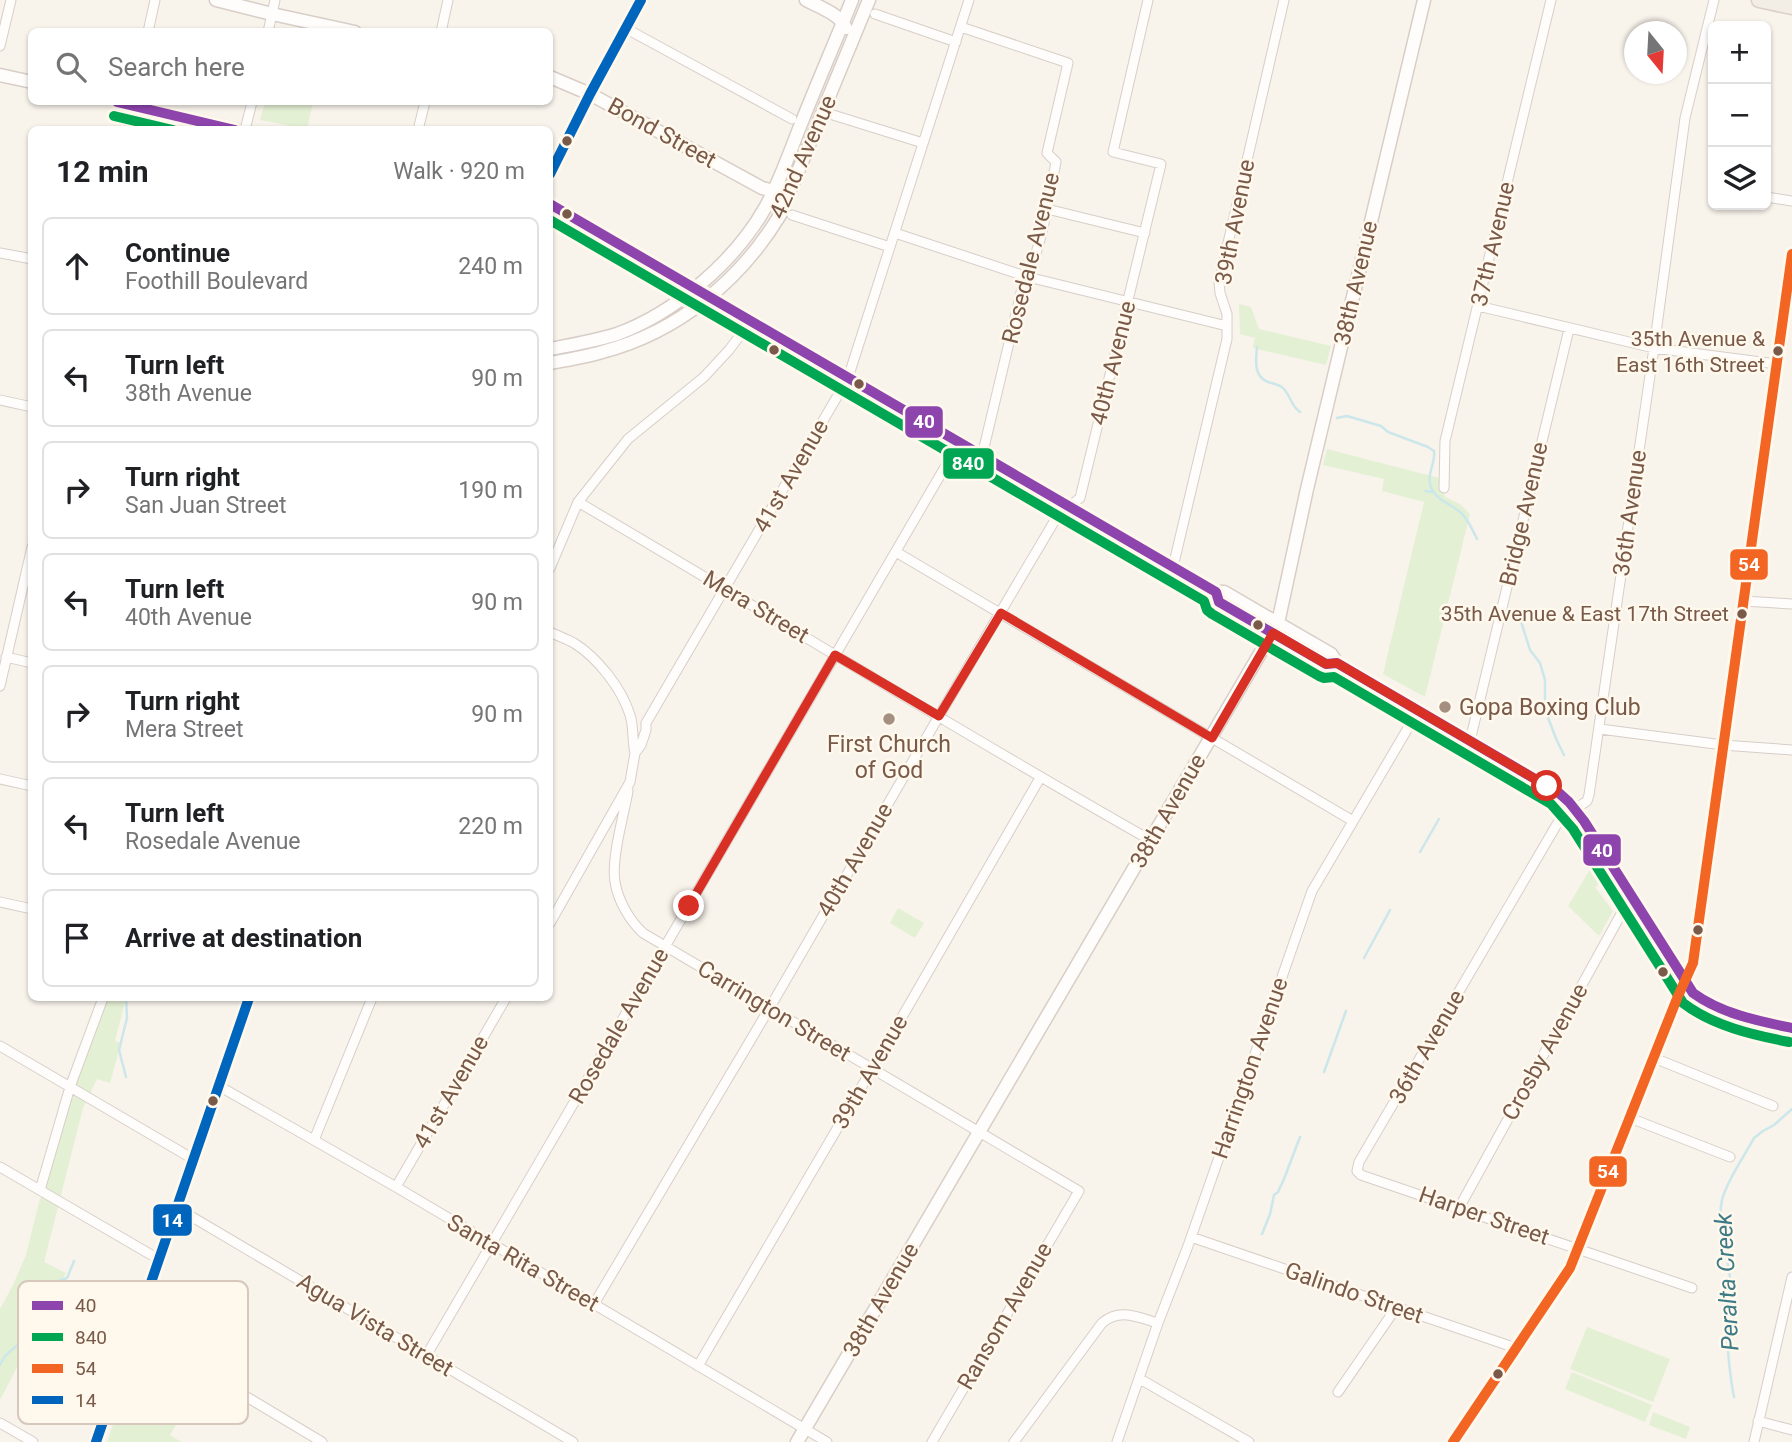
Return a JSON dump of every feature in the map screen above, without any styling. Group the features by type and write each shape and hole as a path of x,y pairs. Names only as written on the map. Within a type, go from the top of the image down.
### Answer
{"main road":[{"path":"216,0 337,28"},
{"path":"553,168 641,0"},
{"path":"806,0 843,22 847,32 835,63 836,82"},
{"name":"42nd Avenue","path":"553,348 599,339 633,327 694,288 720,267 740,245 774,191 852,0"},
{"name":"42nd Avenue","path":"553,362 603,352 672,323 710,297 733,277 757,250 780,215 869,0"},
{"name":"38th Avenue","path":"797,1442 1275,628 1424,0"},
{"path":"1759,0 1792,8"},
{"path":"0,75 28,81"},
{"name":"Bond Street","path":"553,78 590,94 762,188 774,191"},
{"path":"139,105 221,126"},
{"path":"774,191 785,189 798,174"},
{"path":"553,206 1216,592 1224,592 1275,628 1331,654 1337,663 1559,793 1574,808 1693,993 1707,1002 1746,1017 1792,1028"},
{"path":"1453,1442 1565,1276 1693,963 1792,254"},
{"path":"152,1281 248,1001"},
{"path":"96,1442 102,1424"}],"street":[{"path":"0,46 11,0"},
{"path":"149,28 155,0"},
{"path":"269,28 275,0"},
{"path":"442,28 448,0"},
{"name":"41st Avenue","path":"553,918 630,782 635,753 641,745 646,723 848,378 970,0"},
{"name":"40th Avenue","path":"594,1304 1058,515 1080,498 1161,164 1113,152 1148,0"},
{"name":"39th Avenue","path":"1173,567 1227,339 1227,314 1219,282 1284,0"},
{"name":"37th Avenue","path":"1444,488 1445,441 1551,0"},
{"name":"36th Avenue","path":"1357,1171 1359,1162 1560,819 1587,801 1589,795 1685,118 1714,0"},
{"path":"875,14 956,42"},
{"name":"Rosedale Avenue","path":"961,27 1068,63 1047,153 1056,162 1047,209 1031,271 1024,284 982,456"},
{"path":"625,28 792,119"},
{"path":"126,126 131,105"},
{"path":"246,126 250,105"},
{"path":"419,126 424,105"},
{"path":"833,115 923,144"},
{"path":"1771,198 1792,201"},
{"path":"1047,209 1145,233"},
{"path":"792,215 890,247"},
{"path":"895,233 1028,277 1227,326"},
{"path":"0,253 28,258"},
{"path":"1478,306 1654,348 1776,364"},
{"path":"553,561 578,502 628,439 704,377 751,321"},
{"name":"Bridge Avenue","path":"1470,741 1569,329"},
{"path":"0,400 28,406"},
{"name":"Rosedale Avenue","path":"426,1356 959,443"},
{"name":"Mera Street","path":"578,502 1040,778 1152,841"},
{"path":"896,552 1353,821"},
{"path":"0,686 28,564"},
{"path":"1744,601 1792,604"},
{"path":"553,633 575,644 617,687 632,719 632,743 635,753"},
{"path":"6,657 28,662"},
{"name":"Harrington Avenue","path":"1117,1442 1312,891 1419,711"},
{"path":"632,719 646,723"},
{"path":"1600,729 1723,745 1792,750"},
{"name":"39th Avenue","path":"698,1366 1040,778"},
{"path":"0,779 28,785"},
{"name":"Carrington Street","path":"630,782 618,844 615,882 633,924 665,947 1079,1191"},
{"path":"601,834 618,844"},
{"name":"Crosby Avenue","path":"1459,1208 1631,896"},
{"path":"0,902 28,908"},
{"path":"40,1190 70,1087 102,1001"},
{"path":"314,1140 371,1001"},
{"name":"41st Avenue","path":"396,1187 504,1001"},
{"path":"0,1046 193,1159"},
{"path":"1654,1058 1773,1106"},
{"name":"Santa Rita Street","path":"219,1086 396,1187 827,1442"},
{"path":"1630,1118 1730,1157"},
{"path":"0,1167 160,1260"},
{"name":"Harper Street","path":"1357,1171 1361,1175 1692,1288"},
{"name":"Ransom Avenue","path":"932,1442 1079,1191"},
{"name":"Agua Vista Street","path":"177,1208 573,1442"},
{"name":"Galindo Street","path":"1191,1237 1517,1348"},
{"path":"1754,1442 1792,1277"},
{"path":"1338,1392 1396,1307"},
{"path":"1014,1442 1102,1323 1110,1316 1121,1313 1158,1323"},
{"path":"1140,1379 1249,1442"},
{"path":"248,1398 322,1442"},
{"path":"1758,1421 1792,1430"},
{"path":"0,1423 33,1442"}],"green space":[{"path":"264,105 312,105 308,126 260,120"},
{"path":"1239,304 1251,307 1259,329 1331,346 1326,365 1253,348 1255,338 1240,334"},
{"path":"1327,449 1439,478 1445,497 1460,504 1470,514 1425,697 1383,674 1424,502 1382,491 1384,479 1323,465"},
{"path":"1594,863 1605,880 1595,887 1613,911 1599,936 1568,906"},
{"path":"898,908 924,923 915,938 890,923"},
{"path":"107,1001 125,1001 115,1041 121,1043 110,1083 97,1079 83,1108 44,1262 66,1273 62,1281 18,1281 18,1365 0,1400 0,1309 26,1255 39,1202 49,1178 78,1077"},
{"path":"1587,1327 1670,1359 1653,1402 1570,1369"},
{"path":"1572,1372 1652,1405 1645,1422 1565,1389"},
{"path":"1653,1412 1690,1427 1686,1439 1649,1425"},
{"path":"113,1424 177,1424 170,1435 181,1442 107,1442"}],"waterway":[{"name":"Peralta Creek","path":"1257,347 1256,367 1260,376 1282,387 1300,412"},
{"name":"Peralta Creek","path":"1337,418 1347,416 1381,426 1388,432 1434,451 1429,480 1432,490 1462,514 1477,539"},
{"name":"Peralta Creek","path":"1425,491 1432,492"},
{"name":"Peralta Creek","path":"1519,615 1530,650 1540,663 1545,680 1547,715 1564,755"},
{"path":"1420,852 1439,819"},
{"path":"1364,958 1390,910"},
{"path":"126,1001 127,1018 119,1050 126,1077"},
{"path":"1324,1072 1346,1011"},
{"name":"Peralta Creek","path":"1734,1397 1727,1336 1726,1311 1730,1279 1721,1230 1722,1200 1754,1138 1792,1109"},
{"path":"1262,1234 1274,1195 1284,1179 1300,1137"},
{"path":"58,1281 67,1278 74,1261"},
{"path":"0,1365 5,1356 18,1344"}],"transit line":[{"name":"14","path":"553,168 641,0"},
{"name":"40","path":"130,105 218,126"},
{"name":"840","path":"114,116 156,126"},
{"name":"40","path":"553,206 1216,592 1219,602 1326,664 1337,663 1559,793 1584,821 1693,993 1728,1011 1792,1028"},
{"name":"840","path":"553,222 1204,601 1207,610 1212,614 1319,676 1334,677 1551,804 1573,829 1683,1003 1720,1024 1789,1042"},
{"name":"54","path":"1453,1442 1570,1268 1693,963 1792,254"},
{"name":"14","path":"151,1281 248,1001"},
{"name":"14","path":"96,1442 102,1424"}],"place":[{"name":"35th Avenue & East 16th Street","path":"1778,351"},
{"name":"35th Avenue & East 17th Street","path":"1742,614"},
{"name":"Gopa Boxing Club","path":"1445,707"},
{"name":"First Church of God","path":"889,719"}],"route":[{"path":"689,906 835,655 939,716 1001,613 1212,738 1273,633 1326,664 1337,663 1547,786"}]}
